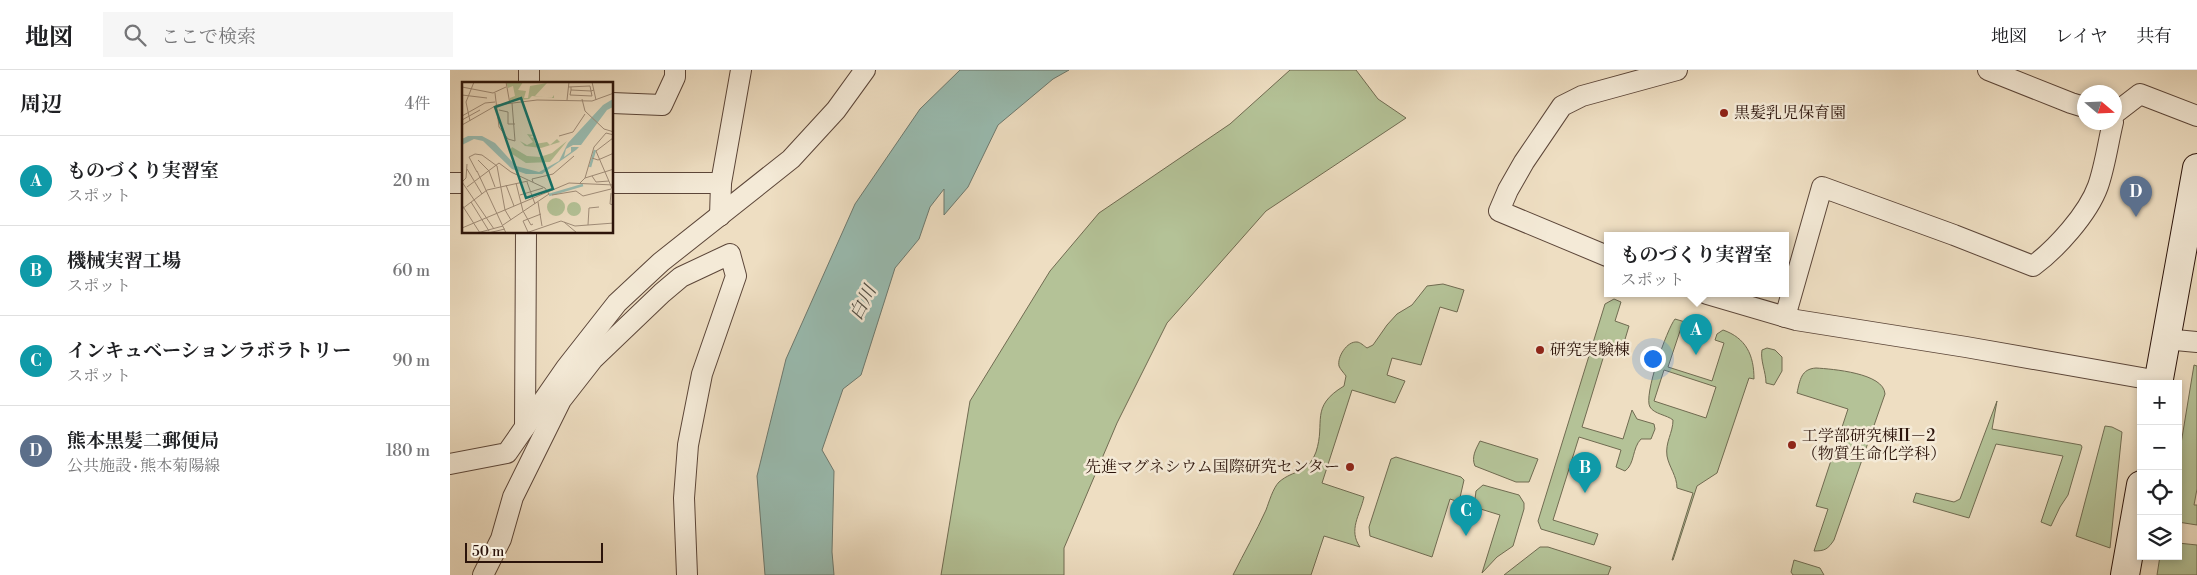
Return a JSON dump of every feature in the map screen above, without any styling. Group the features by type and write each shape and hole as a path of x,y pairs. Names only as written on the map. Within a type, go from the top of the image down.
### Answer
{"main road":[{"path":"2158,380 2197,168"},
{"path":"2125,575 2137,508"}],"street":[{"path":"614,103 662,105 675,77 675,70"},
{"path":"720,216 721,183 741,70"},
{"path":"450,464 507,452 566,368 617,303 661,262 791,159 836,110 865,70"},
{"path":"1604,255 1499,211 1508,190 1524,162 1562,106 1582,96 1677,70"},
{"path":"1988,70 2077,105"},
{"path":"2122,110 2140,94 2197,116"},
{"path":"1785,317 1822,187 2033,266 2046,257 2080,218 2097,187 2111,130"},
{"path":"614,183 721,183"},
{"path":"525,427 526,234"},
{"path":"483,575 501,539 513,497 561,400 593,359 662,293 681,278 730,254 736,276 702,374 688,445 684,498 687,575"},
{"path":"1716,297 1785,317 2147,380"},
{"path":"2165,339 2197,342"}],"green space":[{"path":"1290,70 1356,70 1378,99 1406,118 1266,211 1167,323 1117,423 1064,548 1064,575 941,575 970,401 1050,271 1099,213 1230,124"},
{"path":"1443,284 1464,290 1457,312 1440,307 1421,365 1392,358 1387,375 1405,381 1395,403 1352,390 1322,483 1364,497 1355,528 1355,535 1360,547 1324,536 1311,575 1233,575 1279,482 1309,465 1316,452 1322,408 1333,394 1344,386 1346,376 1339,362 1346,347 1353,342 1357,342 1367,348 1373,345 1397,314 1412,305 1427,286"},
{"path":"1614,299 1621,302 1615,321 1629,326 1623,346 1608,342 1582,427 1623,439 1632,410 1637,419 1654,424 1655,429 1651,439 1641,439 1638,443 1630,464 1625,471 1616,467 1621,450 1579,437 1553,520 1598,534 1594,545 1541,529 1538,521 1605,304"},
{"path":"1675,319 1702,327 1709,333 1708,337 1681,328 1668,367 1712,381 1724,343 1715,340 1717,334 1723,330 1738,338 1747,348 1754,370 1754,379 1749,378 1717,473 1697,486 1673,560 1693,493 1677,488 1676,479 1668,460 1667,446 1673,420 1652,409 1649,400 1657,363","holes":["1664,370 1716,387 1706,418 1654,401"]},
{"path":"1767,348 1775,350 1782,357 1782,371 1774,385 1766,383 1762,362 1762,350"},
{"path":"2194,365 2197,366 2197,489 2194,505 2197,505 2197,525 2182,523 2182,438"},
{"path":"1816,368 1845,371 1867,377 1876,381 1882,387 1885,394 1834,540 1830,546 1821,551 1814,551 1828,509 1816,506 1848,409 1797,393 1804,373 1807,370"},
{"path":"1997,401 1992,429 2081,445 2082,447 2068,495 2051,526 2041,522 2063,456 1996,444 1969,518 1913,502 1916,493 1954,502 1960,499"},
{"path":"2105,426 2122,432 2110,548 2076,536"},
{"path":"1480,441 1538,459 1529,482 1516,482 1475,466 1474,456"},
{"path":"1396,457 1461,477 1464,480 1459,502 1450,499 1432,557 1370,536 1369,527 1391,459"},
{"path":"1483,485 1519,495 1524,503 1524,509 1513,546 1497,557 1482,573 1500,515 1474,507 1476,491"},
{"path":"2182,543 2197,545 2197,575 2157,575 2159,560 2182,560"},
{"path":"1540,547 1548,547 1611,567 1608,575 1504,575"},
{"path":"1794,560 1820,568 1824,575 1793,575 1791,572"}],"water":[{"name":"白川","path":"960,70 1069,70 1053,79 998,125 968,187 944,215 944,189 930,207 919,239 895,268 861,375 843,389 822,450 834,471 832,552 834,575 765,575 757,476 786,359 855,204 920,109"}],"place":[{"name":"黒髪乳児保育園","path":"1724,113"},
{"name":"熊本黒髪二郵便局","path":"2136,217"},
{"name":"研究実験棟","path":"1540,350"},
{"name":"ものづくり実習室","path":"1696,355"},
{"name":"工学部研究棟II－2 （物質生命化学科）","path":"1792,445"},
{"name":"先進マグネシウム国際研究センター","path":"1350,467"},
{"name":"機械実習工場","path":"1585,493"},
{"name":"インキュベーションラボラトリー","path":"1466,536"}]}
